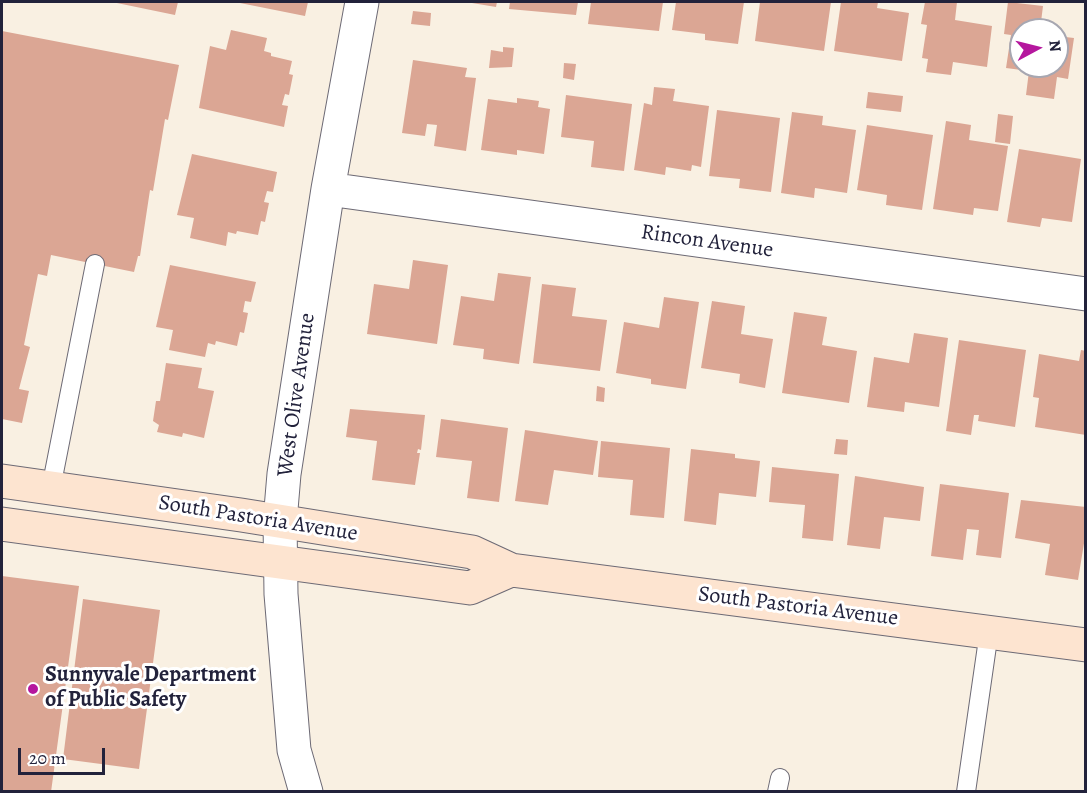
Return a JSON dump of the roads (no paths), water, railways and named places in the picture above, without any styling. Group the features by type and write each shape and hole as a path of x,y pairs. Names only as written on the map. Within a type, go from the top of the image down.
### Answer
{"street":[{"name":"West Olive Avenue","path":"306,792 294,750 279,563 280,521 286,463 328,189 362,2"},
{"name":"Rincon Avenue","path":"328,189 1086,294"},
{"name":"South Pastoria Avenue","path":"2,481 280,521 472,552 511,570 1086,645"},
{"name":"South Pastoria Avenue","path":"2,524 470,588 511,570"}],"lane":[{"path":"51,488 95,264"},
{"path":"966,792 989,632"}],"place":[{"name":"Sunnyvale Department of Public Safety","path":"33,689"}]}
